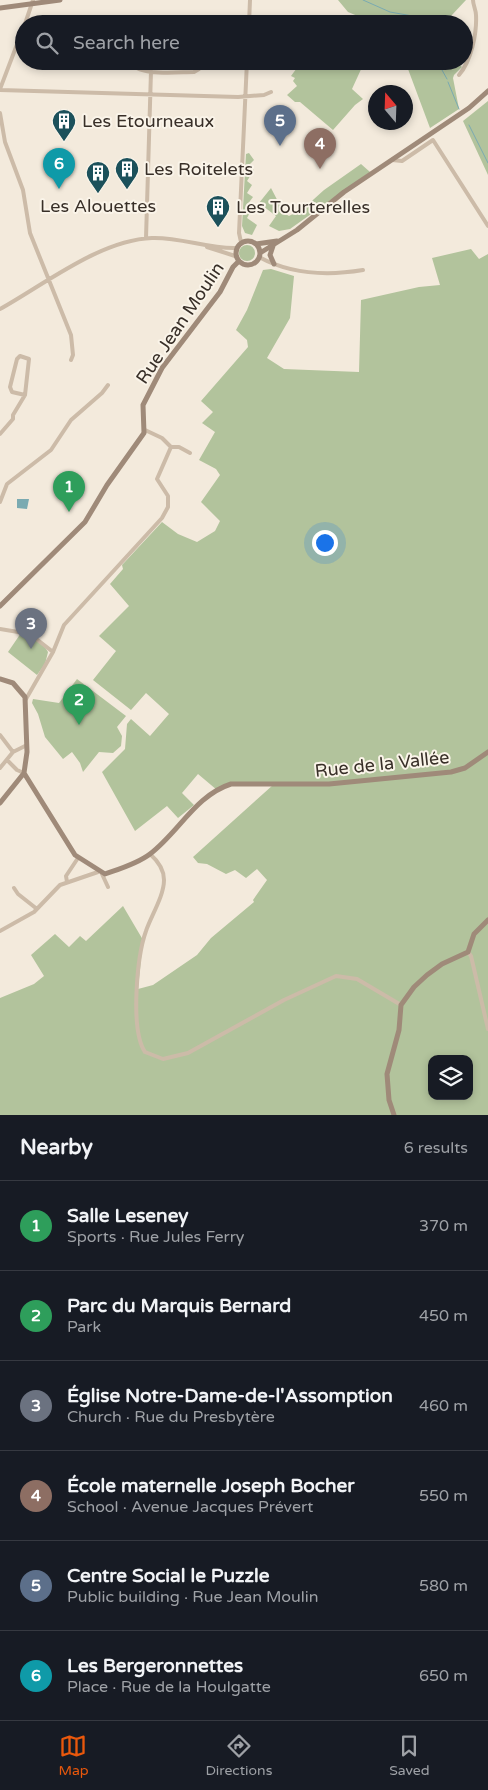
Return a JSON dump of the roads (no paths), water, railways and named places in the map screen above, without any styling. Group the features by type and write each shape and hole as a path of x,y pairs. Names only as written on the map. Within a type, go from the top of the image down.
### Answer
{"street":[{"path":"0,8 33,2 60,0"},
{"path":"249,15 250,0"},
{"path":"473,0 476,17 473,34"},
{"path":"28,15 33,2"},
{"path":"15,49 0,89 246,96 271,92"},
{"path":"136,70 151,72 194,72 197,70"},
{"path":"242,242 239,233 247,70"},
{"path":"458,75 462,70"},
{"path":"146,238 151,72"},
{"path":"278,242 263,245 249,241 242,242 236,248 235,256 238,262 252,265 260,255 297,230 344,192 469,108 488,91"},
{"path":"0,113 5,142 23,190 30,233 72,339 73,355 71,360"},
{"path":"392,160 402,161 433,140 488,226"},
{"path":"0,309 103,250 146,238 175,239 205,246 236,248"},
{"path":"274,264 270,252 278,242"},
{"path":"256,244 260,255 274,264 295,271 321,273 363,270"},
{"path":"205,246 213,251 235,256"},
{"name":"Rue Jean Moulin","path":"145,430 142,407 159,374 220,292 233,267 238,262"},
{"path":"0,434 13,419 25,395 29,359 20,356 17,359 10,387 12,392 25,395"},
{"path":"0,502 7,484 51,450 71,420 102,393 108,384"},
{"path":"0,606 85,522 145,430 162,438 171,447 178,447 190,454"},
{"path":"25,700 53,652 61,630 72,615 162,518 169,500 166,491 157,479 171,447"},
{"path":"0,629 32,635 53,652"},
{"path":"0,679 13,683 22,693 25,700 27,745 24,773 0,803"},
{"path":"0,735 14,752"},
{"path":"0,768 14,752 27,745"},
{"name":"Rue de la Vallée","path":"150,854 182,820 217,790 231,784 329,784 451,772 465,768 488,752"},
{"path":"7,760 17,770 24,773 78,858 100,873 108,887"},
{"path":"0,931 38,910 59,886 133,863 150,854 159,862 164,883 140,953 136,1016 145,1052 163,1059 188,1053 284,1000 336,976 357,979 402,1006"},
{"path":"67,882 66,876 78,858"},
{"path":"14,888 18,894 38,910"},
{"path":"394,1115 389,1100 387,1074 399,1030 402,1006 414,987 427,974 442,964 468,952 476,931 488,920"},
{"path":"468,952 471,956 488,1029"}],"water":[{"path":"17,499 29,499 27,509 17,508"}],"waterway":[{"path":"363,0 390,12 407,15"},
{"path":"442,70 447,79"},
{"path":"448,82 459,109"},
{"path":"469,125 488,163"}],"place":[{"name":"Les Etourneaux","path":"64,142"},
{"name":"Centre Social le Puzzle","path":"280,146"},
{"name":"École maternelle Joseph Bocher","path":"320,169"},
{"name":"Les Bergeronnettes","path":"59,189"},
{"name":"Les Roitelets","path":"127,190"},
{"name":"Les Alouettes","path":"98,194"},
{"name":"Les Tourterelles","path":"218,228"},
{"name":"Salle Leseney","path":"69,512"},
{"name":"Église Notre-Dame-de-l'Assomption","path":"31,649"},
{"name":"Parc du Marquis Bernard","path":"79,725"}]}
